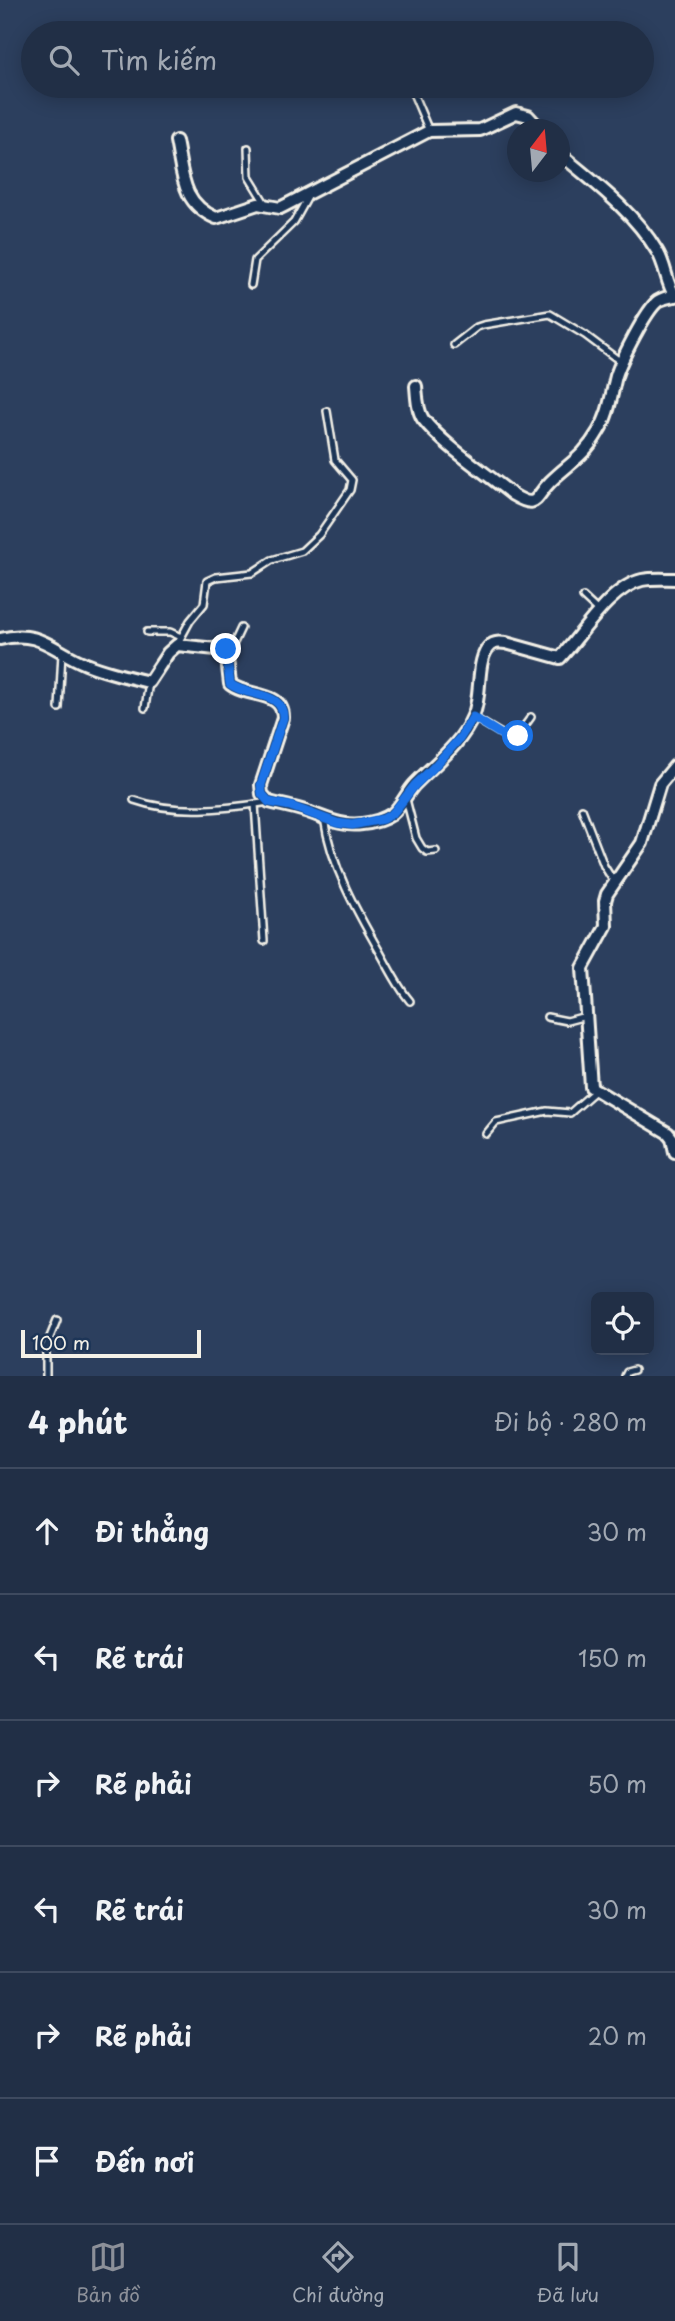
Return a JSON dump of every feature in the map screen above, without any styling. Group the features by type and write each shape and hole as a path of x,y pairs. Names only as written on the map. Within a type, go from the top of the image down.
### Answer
{"street":[{"path":"176,141 187,194 196,206 216,218 258,204 280,208 429,131 480,130 516,113 531,119"},
{"path":"416,386 424,419 445,440 524,502 537,500 547,484 583,455 599,431 611,403 621,362 652,307 663,298 674,296 663,261 640,227 606,191 570,163"},
{"path":"0,639 30,636 106,672 149,682 179,641 226,649 230,684 274,700 280,703 282,708 283,718 261,785 262,794 269,802 352,825 372,822 393,813 460,738 473,717 479,697 482,660 490,646 497,642 506,643 560,658 599,612 628,586 657,579 675,579"},
{"path":"675,766 660,784 642,843 614,882 605,901 606,926 583,968 589,1081 595,1091 617,1101 674,1138 675,1152"}],"lane":[{"path":"415,98 429,131"},
{"path":"248,148 249,177 265,205"},
{"path":"251,285 255,260 294,222 309,195"},
{"path":"454,345 477,327 547,314 562,320 621,362"},
{"path":"147,632 165,631 179,641 204,604 207,581 216,577 252,573 272,560 302,551 319,535 350,490 352,480 335,460 327,411"},
{"path":"583,597 599,612"},
{"path":"226,649 234,643 241,628"},
{"path":"59,708 62,653"},
{"path":"145,708 149,682"},
{"path":"473,717 510,738 518,736 531,717"},
{"path":"405,797 420,845 427,852 436,851"},
{"path":"134,800 152,806 194,809 269,802"},
{"path":"255,804 264,941"},
{"path":"582,808 604,866 614,882"},
{"path":"324,818 326,835 345,886 410,1001"},
{"path":"547,1017 567,1021 586,1016"},
{"path":"486,1134 496,1122 547,1111 570,1113 595,1091"},
{"path":"46,1376 46,1347 57,1320"},
{"path":"625,1376 627,1372 634,1370"}],"route":[{"path":"226,649 230,684 280,703 283,712 262,780 262,794 269,802 290,806 337,823 361,825 383,819 393,813 415,785 460,738 473,717 505,737 518,736"}]}
